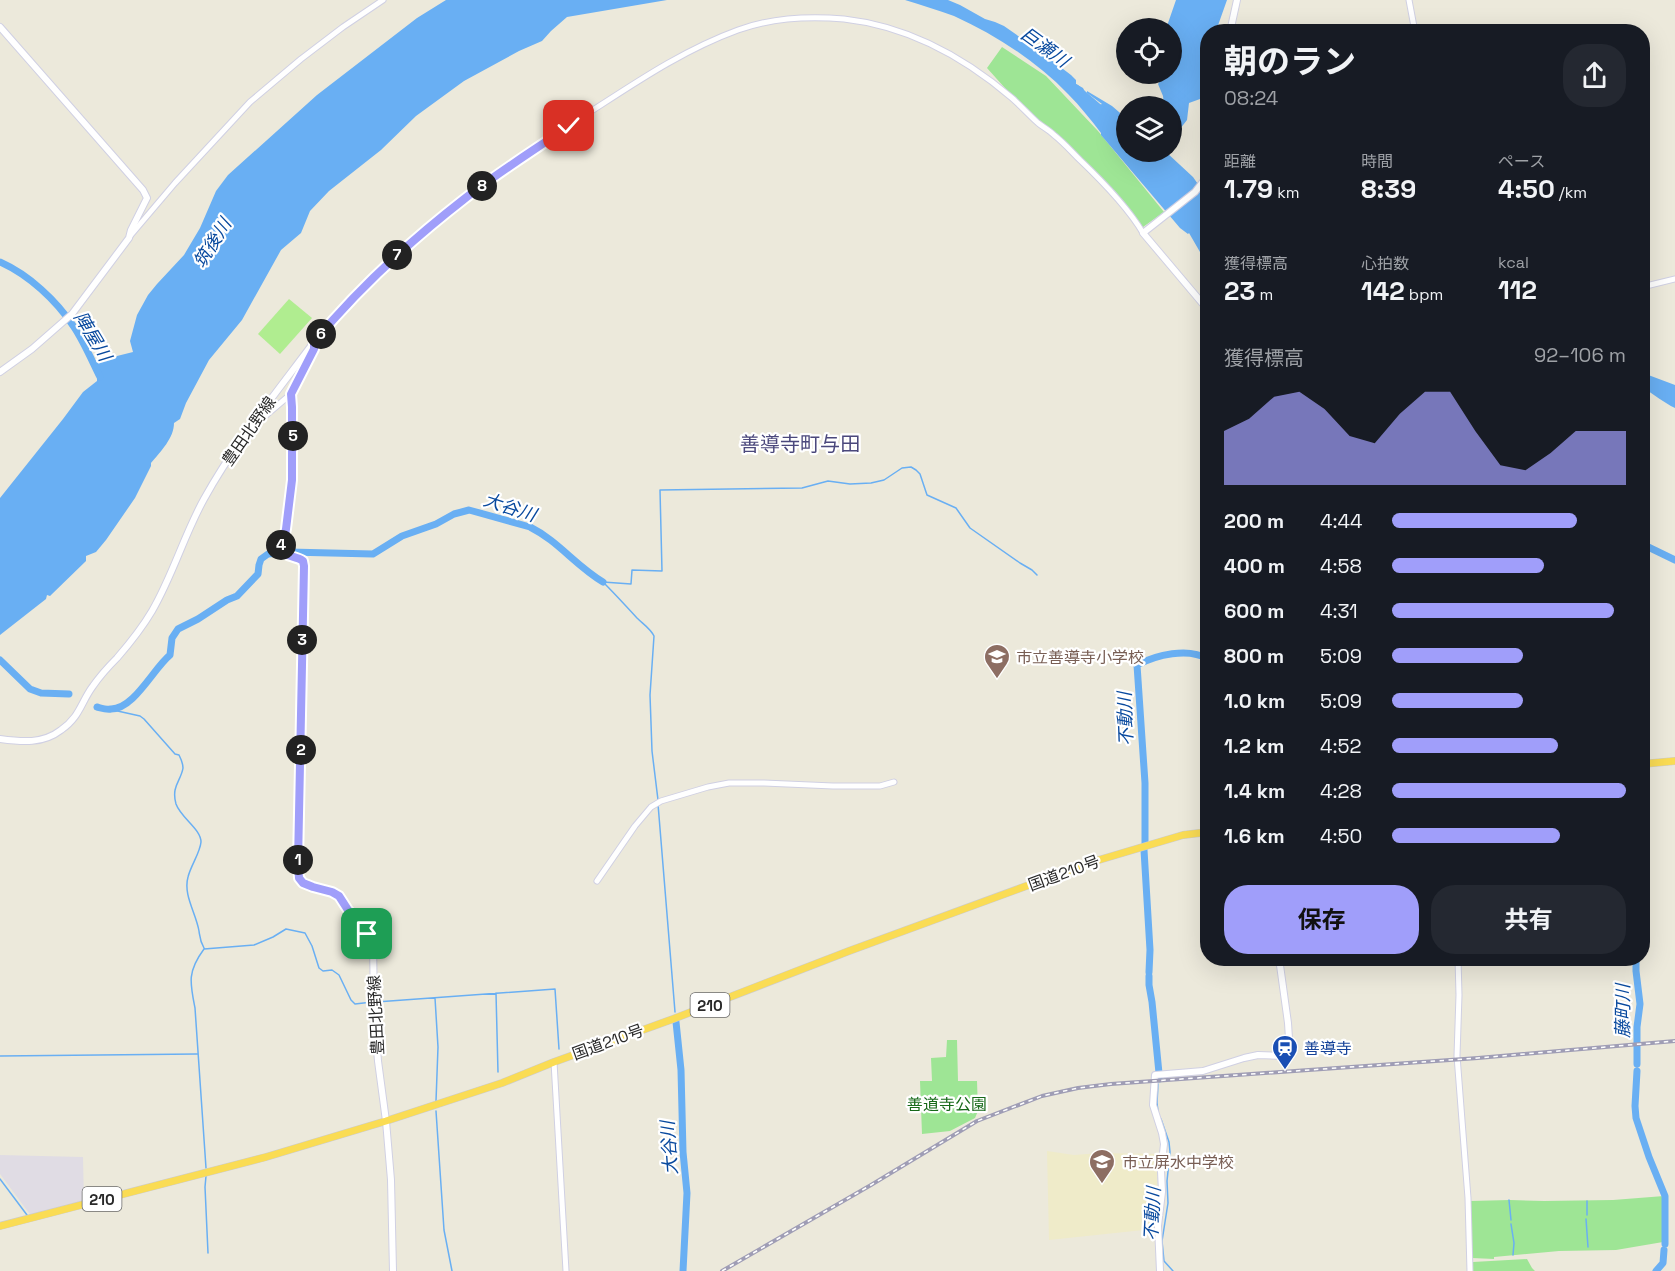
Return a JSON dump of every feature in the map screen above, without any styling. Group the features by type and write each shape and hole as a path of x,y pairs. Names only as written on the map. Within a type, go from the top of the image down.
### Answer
{"highway":[{"path":"1650,763 1675,761"},
{"name":"国道210号","path":"0,1226 207,1173 324,1141 386,1121 502,1083 1092,862 1183,835 1200,833"}],"main road":[{"path":"1232,24 1237,0"},
{"path":"0,27 147,195 129,238 72,314 0,372"},
{"path":"1200,185 1195,192 1145,231 1200,300"},
{"name":"豊田北野線","path":"314,342 314,349 291,394 292,480 286,529 281,547 284,554 299,558 303,561 304,566 299,878 305,884 339,896 362,926 367,938 373,940 373,1001 391,1180 393,1271"},
{"name":"豊田北野線","path":"0,739 25,742 51,736 64,729 76,715 94,683 139,632 153,609 202,502 219,474 314,342"},
{"path":"1160,1271 1158,1226 1164,1144 1153,1105 1155,1075 1203,1071 1258,1055 1285,1056 1290,1054 1280,966"}],"street":[{"path":"129,238 175,183 250,102 301,59 383,0"},
{"path":"1409,0 1414,24"},
{"path":"314,342 361,289 404,249 464,199 519,159 627,88 680,57 738,30 783,20 843,19 877,24 915,36 977,71 1055,135 1111,192 1145,231"},
{"path":"1650,285 1675,279"},
{"path":"255,421 258,422 291,394"},
{"path":"597,881 635,826 651,807 661,801 729,783 880,786 894,783"},
{"path":"1458,966 1457,1056 1468,1198 1470,1271"},
{"path":"554,1062 566,1271"}],"shaded area":[{"name":"市立屏水中学校","path":"1047,1151 1074,1155 1159,1154 1153,1229 1049,1240"},
{"path":"0,1155 83,1157 84,1204 32,1217 0,1174"}],"green space":[{"path":"1002,47 1046,76 1116,153 1116,162 1123,162 1164,212 1143,227 987,68"},
{"path":"289,299 312,318 280,354 258,334"},
{"name":"善道寺公園","path":"947,1040 957,1040 958,1081 977,1081 978,1111 975,1118 950,1131 922,1134 920,1081 932,1081 931,1058 946,1057"},
{"path":"1664,1196 1663,1242 1616,1250 1559,1251 1494,1257 1494,1259 1472,1258 1471,1201 1613,1200"},
{"path":"1527,1259 1535,1271 1472,1271 1473,1262"}],"water":[{"name":"筑後川","path":"446,0 667,0 567,17 542,41 464,81 416,116 381,150 329,191 310,211 301,233 281,250 242,320 209,360 180,419 174,423 169,439 151,463 135,498 106,540 96,552 86,556 86,561 50,596 47,595 46,599 0,635 0,498 83,392 97,381 97,361 133,352 130,341 137,315 148,295 184,255 200,228 216,191 228,175 317,95 417,18"},
{"path":"905,0 948,0 1004,26 1034,47 1071,75 1076,80 1076,84 1085,92 1080,93 1096,106 1102,104 1087,91 1116,109 1116,153 1077,103 1056,82 1015,50 970,23"},
{"path":"1176,0 1227,0 1218,24 1200,24 1200,99 1189,103 1187,120 1182,126 1182,96 1163,96 1158,84 1182,84 1182,18 1170,18"},
{"path":"1124,162 1177,162 1193,177 1200,187 1200,252 1189,233 1180,228"},
{"path":"1650,376 1675,385 1675,408 1650,393"}],"waterway":[{"name":"巨瀬川","path":"1076,88 1104,112"},
{"name":"陣屋川","path":"0,262 31,281 59,307 78,333 100,377"},
{"path":"603,582 631,584 632,570 662,571 660,490 802,488 828,481 850,484 871,483 884,480 902,468 911,467 920,474 927,495 956,508 970,528 1037,575"},
{"name":"大谷川","path":"97,707 108,709 128,703 170,655 172,638 178,629 237,596 258,574 261,559 268,554 289,552 373,554 402,536 469,510 530,527 549,539 603,582"},
{"path":"1650,548 1675,560"},
{"name":"大谷川","path":"603,582 654,636 650,695 652,751 658,800"},
{"name":"不動川","path":"1145,843 1145,783 1137,665 1153,658 1172,654 1200,655"},
{"name":"大谷川","path":"0,660 30,689 41,693 69,694"},
{"path":"113,710 140,716 175,754 179,755 181,760 183,768 175,788 175,798 176,804 198,833 201,842 189,873 187,890 204,948"},
{"name":"大谷川","path":"658,804 675,1012"},
{"name":"不動川","path":"1144,850 1150,950 1149,972"},
{"path":"204,949 254,945 286,929 305,933 319,968 323,971 332,970 339,975 355,1004 372,1002"},
{"path":"204,949 192,971 191,984 195,1008 206,1168"},
{"name":"藤町川","path":"1636,966 1640,1004 1637,1027 1637,1064"},
{"name":"不動川","path":"1149,976 1159,1073"},
{"path":"376,1002 555,989 559,1049"},
{"path":"496,993 498,1072"},
{"path":"435,998 438,1047 436,1101"},
{"name":"大谷川","path":"676,1022 681,1070 683,1152 687,1193 683,1271"},
{"path":"0,1056 197,1054"},
{"name":"藤町川","path":"1637,1071 1636,1118 1665,1196 1665,1244"},
{"name":"不動川","path":"1158,1084 1158,1111"},
{"path":"436,1111 444,1230 452,1271"},
{"name":"不動川","path":"1161,1119 1170,1152 1167,1181 1168,1203 1162,1241 1164,1261 1173,1271"},
{"path":"206,1176 208,1253"},
{"path":"0,1179 27,1215"},
{"path":"1509,1200 1511,1220"},
{"path":"1587,1201 1587,1215"},
{"path":"1586,1219 1588,1247"},
{"path":"1511,1224 1513,1255"},
{"name":"藤町川","path":"1656,1271 1663,1263 1664,1250"}],"railway":[{"path":"722,1271 977,1121 1042,1096 1111,1084 1478,1058 1675,1041"}],"place":[{"name":"市立善導寺小学校","path":"997,680"},
{"name":"善導寺","path":"1285,1071"},
{"name":"市立屏水中学校","path":"1102,1185"}],"district":[{"name":"善導寺町与田","path":"800,444"}],"route":[{"path":"367,934 339,896 305,884 299,878 304,566 303,561 299,558 281,551 292,480 291,394 314,349 314,342 361,289 404,249 464,199 569,126"}]}
